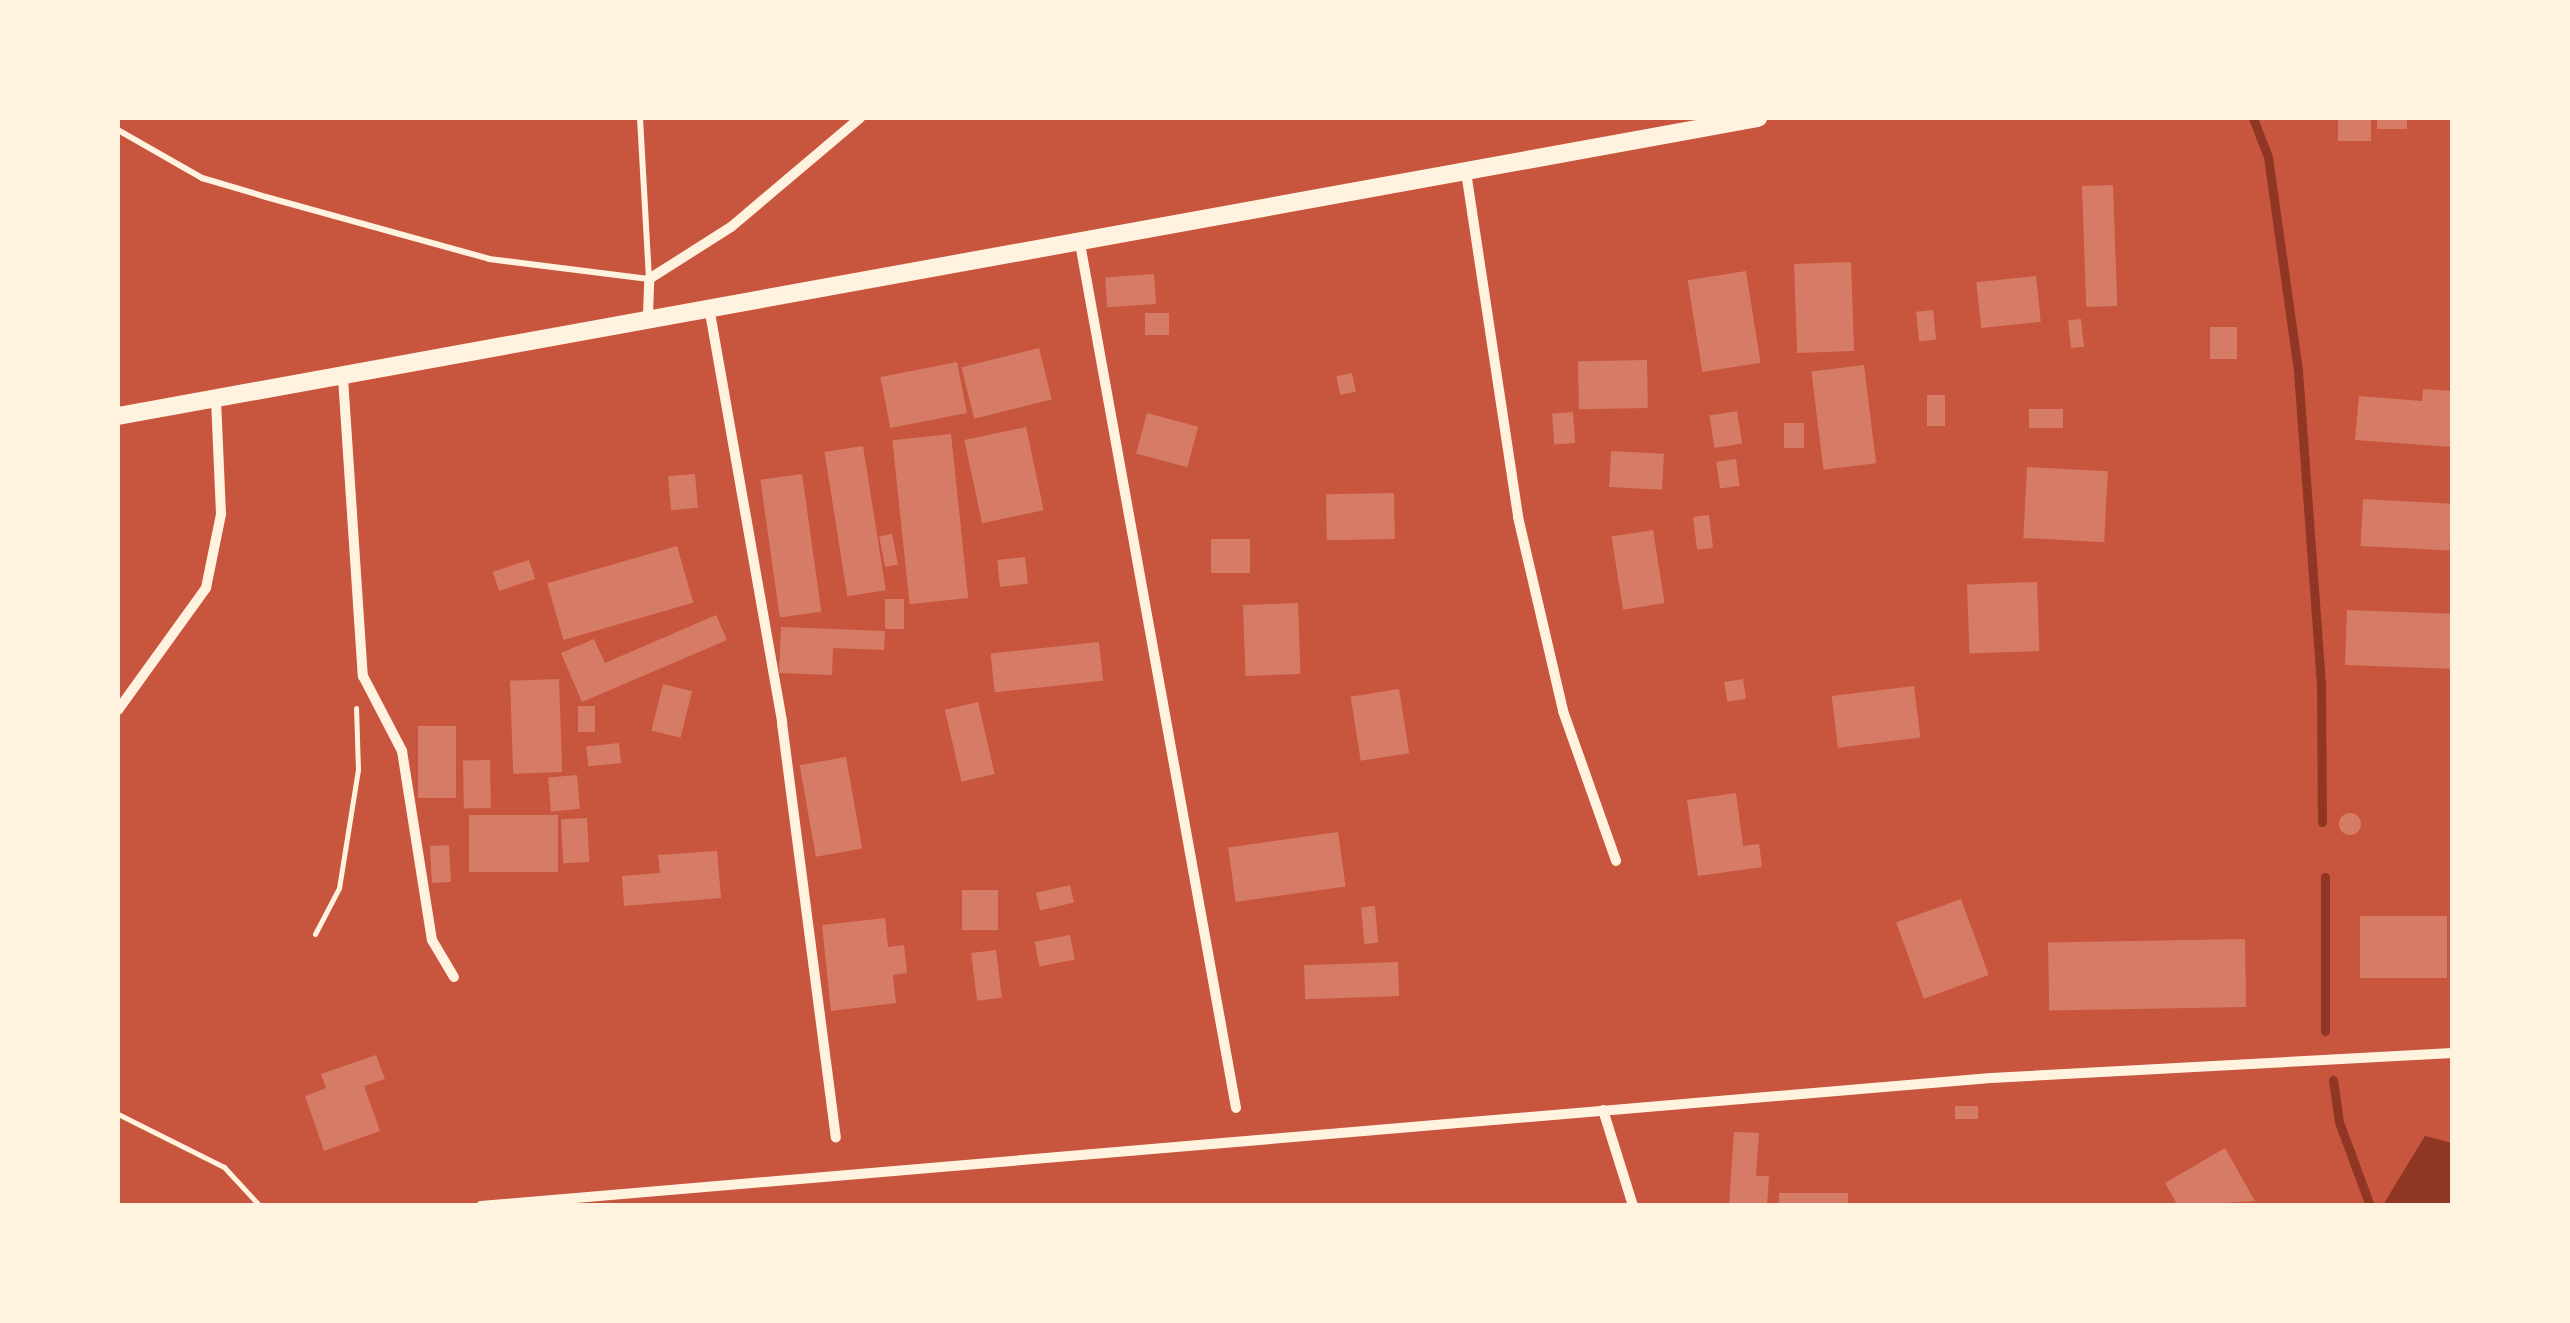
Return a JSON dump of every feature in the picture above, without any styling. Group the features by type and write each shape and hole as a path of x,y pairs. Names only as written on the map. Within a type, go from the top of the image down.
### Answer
{"main road":[{"path":"118,416 343,378 648,316 1758,118"}],"street":[{"path":"648,316 650,279 731,227 860,118"},
{"path":"1466,172 1518,517 1563,711 1616,860"},
{"path":"1079,238 1236,1108"},
{"path":"709,306 782,723 836,1136"},
{"path":"343,378 363,676 402,751 432,940 454,978"},
{"path":"118,710 206,588 222,514 216,398"},
{"path":"481,1206 1991,1078 2452,1053"},
{"path":"1602,1110 1633,1206"}],"lane":[{"path":"118,130 202,178 266,197 488,259 650,279 640,118"}],"path":[{"path":"315,934 339,888 358,770 356,709 363,676"},
{"path":"118,1114 224,1167 260,1206"}],"shaded area":[{"path":"2425,1136 2452,1143 2452,1205 2383,1205"}],"building":[{"path":"2338,118 2371,118 2371,141 2338,141"},
{"path":"2377,118 2407,118 2407,129 2377,129"},
{"path":"2113,185 2117,306 2086,307 2082,186"},
{"path":"1851,262 1854,351 1797,353 1794,264"},
{"path":"1746,271 1761,363 1702,372 1688,280"},
{"path":"1154,274 1156,304 1107,307 1105,277"},
{"path":"2036,276 2041,322 1981,328 1976,282"},
{"path":"1933,310 1936,340 1919,342 1916,312"},
{"path":"1145,313 1169,313 1169,335 1145,335"},
{"path":"2081,319 2084,347 2071,348 2068,320"},
{"path":"2210,327 2237,327 2237,359 2210,359"},
{"path":"1039,348 1052,399 974,419 961,367"},
{"path":"1647,360 1648,408 1579,409 1578,361"},
{"path":"957,362 967,413 890,428 880,377"},
{"path":"1864,365 1876,463 1823,470 1811,371"},
{"path":"1352,373 1356,392 1340,395 1336,376"},
{"path":"2423,389 2452,391 2452,447 2355,440 2359,396 2422,401"},
{"path":"1927,395 1945,395 1945,426 1927,426"},
{"path":"2029,409 2063,409 2063,428 2029,428"},
{"path":"1737,411 1742,444 1715,448 1709,415"},
{"path":"1573,412 1575,443 1554,444 1552,413"},
{"path":"1147,413 1198,427 1187,467 1136,454"},
{"path":"1784,423 1804,423 1804,448 1784,448"},
{"path":"1026,427 1044,510 982,523 964,440"},
{"path":"951,434 968,598 910,604 892,440"},
{"path":"863,446 886,590 847,596 824,452"},
{"path":"1611,451 1664,454 1662,490 1609,487"},
{"path":"1736,459 1740,486 1720,489 1716,462"},
{"path":"2027,467 2108,471 2104,542 2023,538"},
{"path":"695,474 698,508 671,510 668,476"},
{"path":"802,474 821,612 780,617 760,480"},
{"path":"1394,493 1395,539 1327,540 1326,494"},
{"path":"2363,499 2452,504 2449,551 2361,546"},
{"path":"1709,515 1713,548 1697,550 1693,517"},
{"path":"1653,530 1665,603 1623,610 1612,537"},
{"path":"892,534 898,564 885,567 879,536"},
{"path":"1211,539 1250,539 1250,573 1211,573"},
{"path":"677,546 693,603 563,640 547,583"},
{"path":"1025,557 1028,584 1000,587 997,560"},
{"path":"529,560 535,579 499,591 493,572"},
{"path":"2037,582 2039,651 1969,653 1967,584"},
{"path":"885,599 904,599 904,629 885,629"},
{"path":"1298,603 1300,674 1246,676 1243,605"},
{"path":"2347,610 2452,614 2450,669 2345,665"},
{"path":"716,615 727,640 582,702 561,653 594,639 605,663"},
{"path":"781,627 885,631 884,650 833,648 832,675 779,673"},
{"path":"1099,642 1103,681 995,692 991,653"},
{"path":"559,679 562,772 513,774 510,681"},
{"path":"1743,679 1746,699 1727,702 1724,682"},
{"path":"663,684 692,691 680,738 651,731"},
{"path":"1914,686 1920,738 1838,748 1832,696"},
{"path":"1399,689 1409,753 1361,761 1351,697"},
{"path":"978,702 995,774 962,782 945,710"},
{"path":"578,706 595,706 595,732 578,732"},
{"path":"418,726 456,726 456,798 418,798"},
{"path":"619,743 621,763 588,766 586,746"},
{"path":"846,757 862,849 816,857 800,765"},
{"path":"463,760 490,760 491,808 464,808"},
{"path":"577,775 580,809 551,811 548,778"},
{"path":"1736,793 1743,846 1759,844 1762,867 1698,876 1687,800"},
{"path":"2350,813 2361,824 2350,835 2339,824"},
{"path":"469,815 558,815 558,872 469,872"},
{"path":"587,818 589,862 563,863 561,819"},
{"path":"1338,832 1346,886 1236,902 1228,847"},
{"path":"449,845 451,882 432,883 430,846"},
{"path":"717,851 721,898 624,906 622,876 660,873 658,855"},
{"path":"1070,885 1074,903 1040,910 1036,893"},
{"path":"962,890 998,890 998,930 962,930"},
{"path":"1961,899 1989,975 1924,999 1896,923"},
{"path":"1375,906 1378,943 1364,944 1361,907"},
{"path":"2360,916 2447,916 2447,978 2360,978"},
{"path":"885,918 888,947 904,945 907,973 893,975 896,1003 831,1011 822,925"},
{"path":"1070,935 1075,960 1039,966 1035,942"},
{"path":"2245,939 2246,1007 2049,1010 2048,942"},
{"path":"996,950 1002,998 977,1001 971,953"},
{"path":"1398,962 1399,996 1305,999 1304,965"},
{"path":"376,1055 385,1079 364,1086 380,1131 324,1151 305,1096 326,1088 321,1074"},
{"path":"1955,1106 1978,1106 1978,1119 1955,1119"},
{"path":"1734,1132 1759,1133 1756,1176 1769,1176 1767,1206 1729,1206"},
{"path":"2225,1148 2255,1201 2178,1206 2165,1183"},
{"path":"1779,1193 1848,1193 1848,1206 1779,1206"}],"waterway":[{"path":"2253,118 2268,157 2298,371 2321,684 2322,822"},
{"path":"2325,877 2325,1031"},
{"path":"2333,1080 2339,1122 2370,1206"}]}
